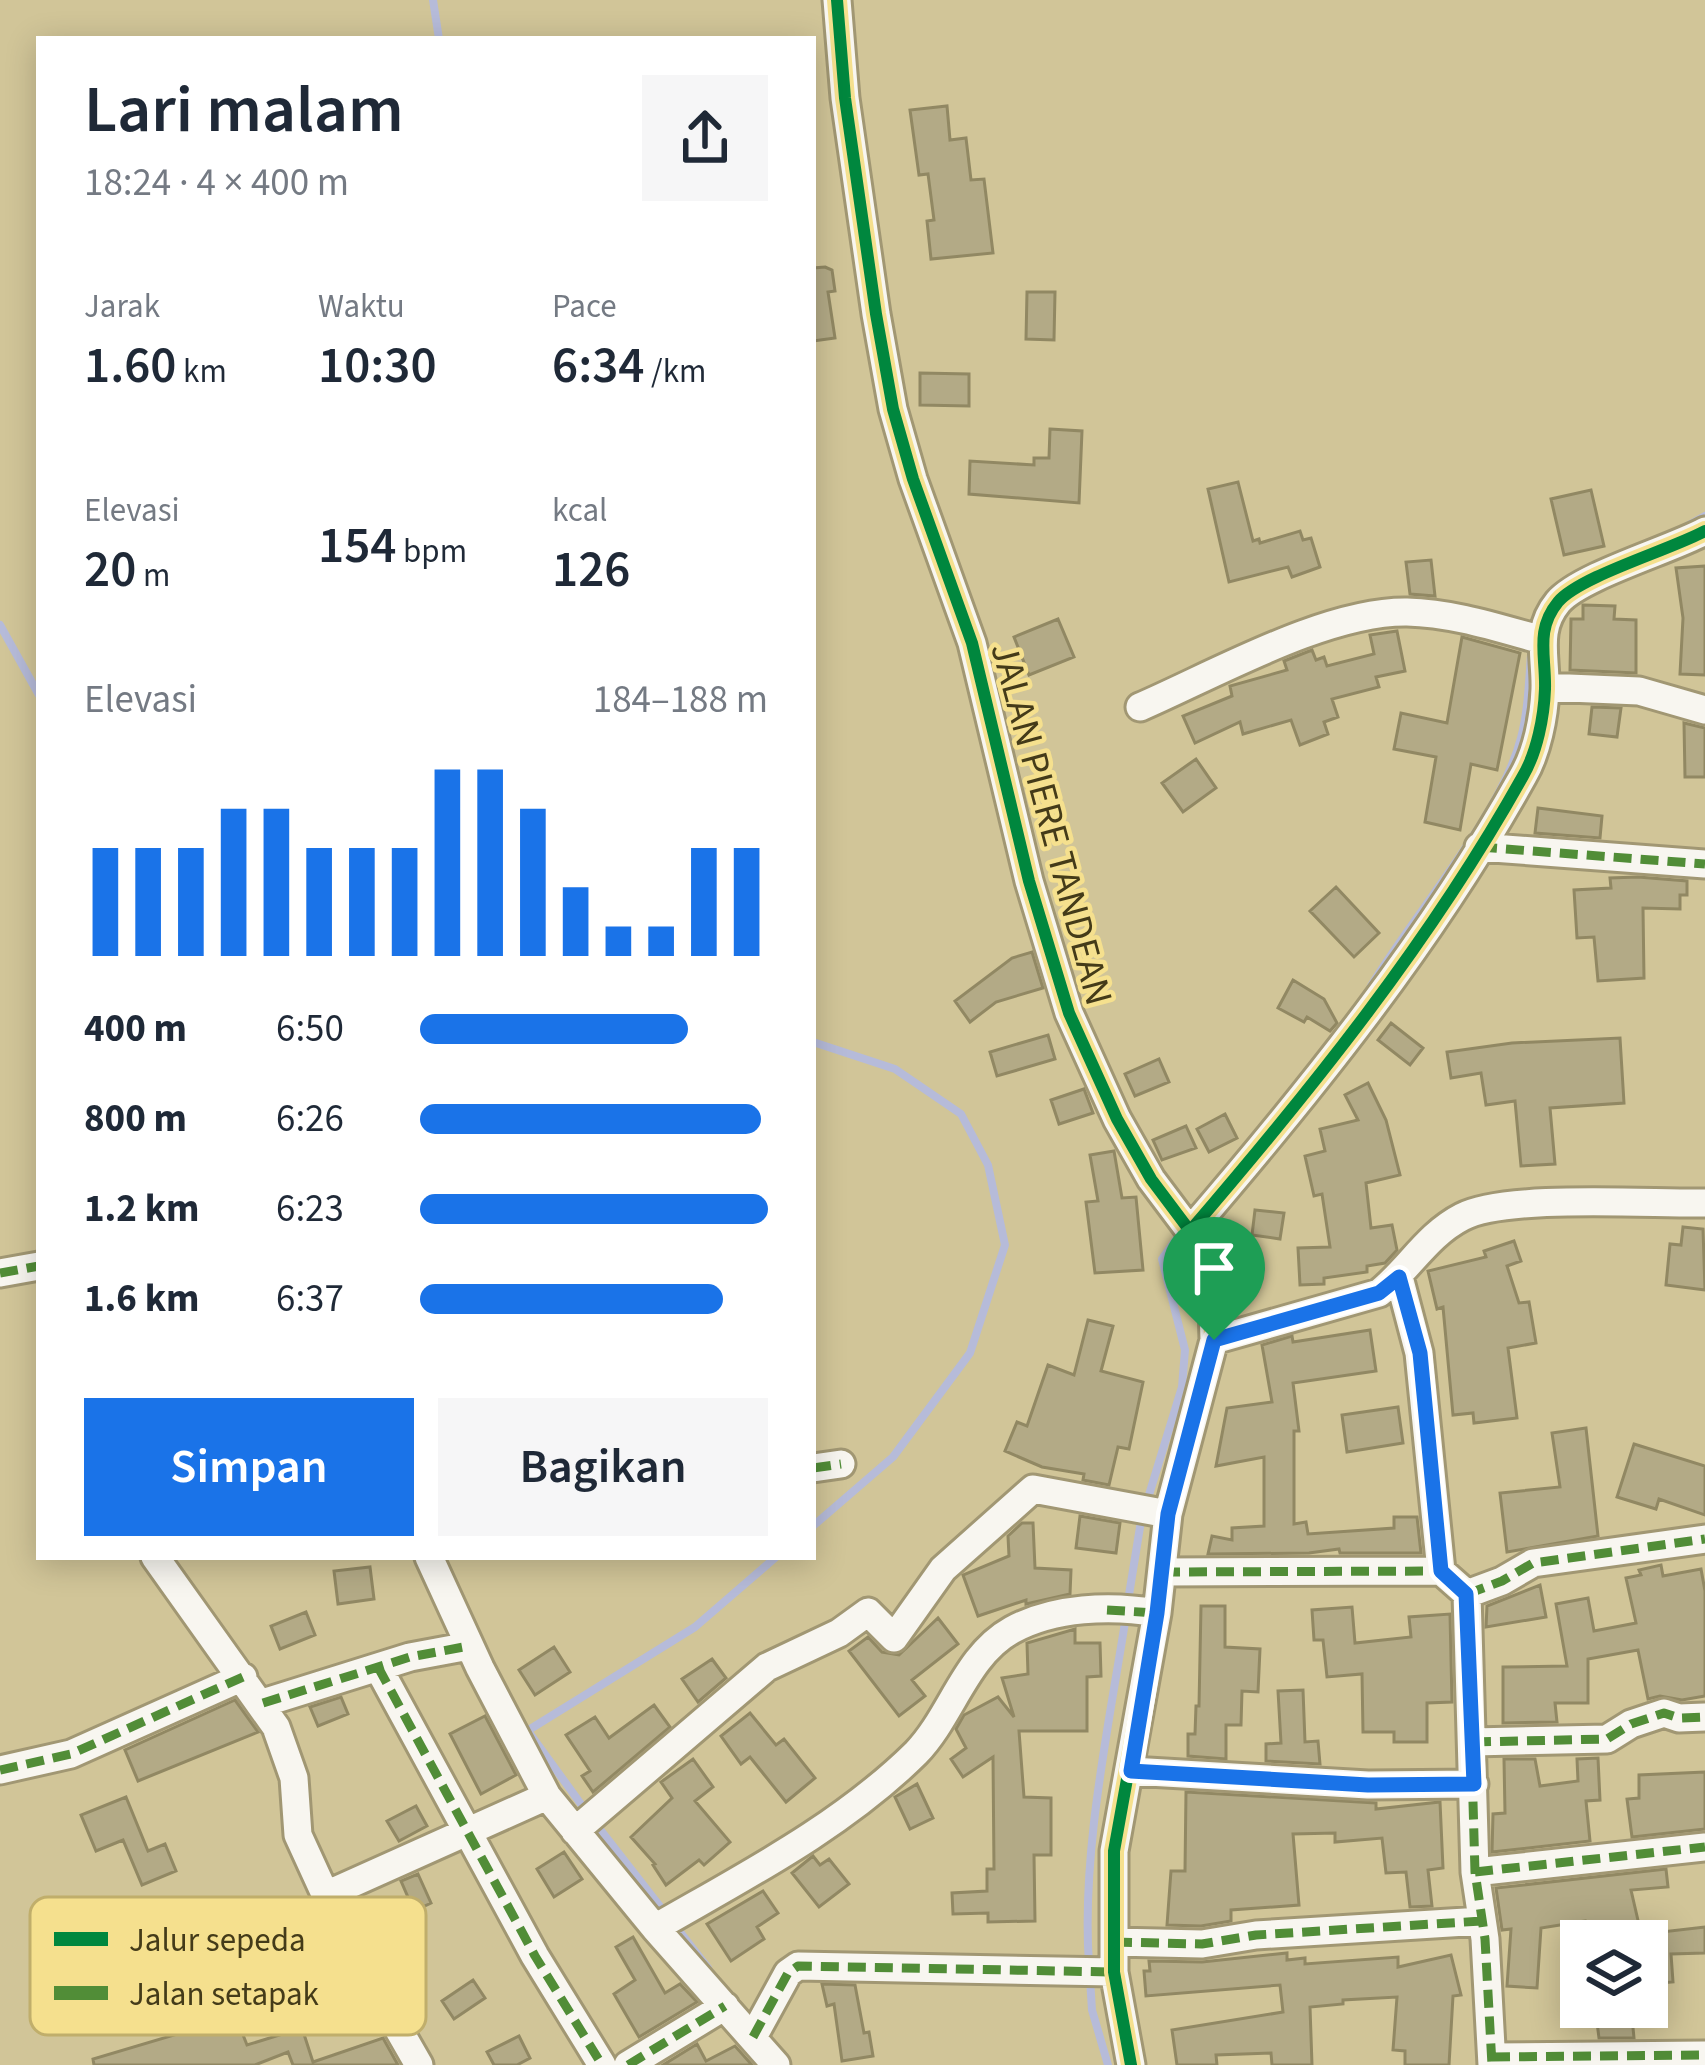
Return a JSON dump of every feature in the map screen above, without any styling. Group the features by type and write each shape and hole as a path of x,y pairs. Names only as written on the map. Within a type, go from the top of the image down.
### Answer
{"street":[{"name":"JALAN PIERE TANDEAN","path":"837,0 845,98 876,314 908,462 971,643 1029,880 1069,1013 1117,1119 1151,1179 1183,1222 1213,1304 1214,1340 1168,1514 1162,1572 1150,1612 1131,1771 1114,1852 1114,1942 1097,1972 1131,2065"},
{"path":"1183,1222 1273,1134 1409,959 1526,772 1539,731 1547,618 1569,592 1705,531"},
{"path":"1140,707 1334,623 1378,614 1451,616 1542,640"},
{"path":"1545,687 1639,691 1705,710"},
{"path":"1479,847 1705,864"},
{"path":"1214,1340 1379,1293 1434,1236 1463,1216 1496,1206 1705,1203"},
{"path":"0,1273 36,1267"},
{"path":"1399,1277 1420,1353 1441,1571 1466,1594 1475,1872 1492,2061 1705,2055"},
{"path":"575,1831 766,1667 839,1634 868,1612 894,1638 943,1569 1033,1489 1168,1514"},
{"path":"1466,1594 1533,1563 1705,1539"},
{"path":"157,1560 262,1703 287,1751 298,1835 326,1895 547,1796"},
{"path":"429,1560 547,1796 776,2065"},
{"path":"1162,1572 1441,1571"},
{"path":"655,1928 809,1839 916,1752 970,1671 1011,1630 1058,1615 1150,1612"},
{"path":"262,1703 379,1667 469,1646"},
{"path":"379,1667 535,1956 602,2065"},
{"path":"0,1770 70,1754 243,1677"},
{"path":"1473,1742 1607,1739 1631,1724 1664,1713 1705,1717"},
{"path":"1131,1771 1368,1785 1474,1784"},
{"path":"1475,1872 1705,1847"},
{"path":"1114,1942 1202,1944 1256,1935 1482,1921"},
{"path":"753,2037 788,1973 798,1966 1097,1972"},
{"path":"628,2065 725,2006"},
{"path":"403,2035 419,2065"}],"building":[{"path":"947,106 950,140 966,138 971,180 984,179 993,253 931,259 927,221 934,220 928,174 919,175 910,110"},
{"path":"816,268 832,270 835,291 828,292 835,338 816,341"},
{"path":"1027,292 1055,292 1054,340 1026,339"},
{"path":"920,373 969,374 969,406 920,405"},
{"path":"1050,429 1082,431 1079,503 969,494 970,461 1034,465 1034,458 1049,458"},
{"path":"1238,482 1253,541 1300,531 1303,540 1311,538 1320,567 1292,577 1288,567 1229,582 1208,489"},
{"path":"1591,490 1604,546 1564,555 1551,499"},
{"path":"1431,560 1435,596 1410,594 1406,562"},
{"path":"1705,566 1705,675 1680,674 1683,618 1676,568"},
{"path":"1583,605 1615,606 1614,619 1636,620 1636,673 1570,670 1571,619 1583,619"},
{"path":"1058,619 1074,657 1029,675 1014,637"},
{"path":"1397,631 1405,671 1376,677 1379,687 1332,699 1338,717 1324,722 1328,734 1300,745 1291,720 1243,734 1240,722 1195,743 1183,716 1232,696 1230,686 1287,670 1284,661 1312,650 1316,660 1324,657 1327,666 1374,654 1370,635"},
{"path":"1462,637 1520,653 1497,770 1471,764 1460,830 1425,822 1436,757 1394,749 1401,713 1447,723"},
{"path":"1592,707 1621,708 1617,737 1589,734"},
{"path":"1684,723 1705,728 1705,777 1685,777"},
{"path":"1196,759 1216,788 1183,812 1162,783"},
{"path":"1538,808 1602,816 1600,838 1535,833"},
{"path":"1610,878 1687,881 1687,895 1680,895 1680,909 1643,908 1644,978 1598,981 1594,937 1577,938 1574,890 1611,888"},
{"path":"1336,887 1379,933 1354,957 1310,911"},
{"path":"1032,952 1043,988 996,1002 970,1022 955,1001 1012,958"},
{"path":"1293,980 1324,999 1337,1023 1330,1031 1278,1008"},
{"path":"1391,1023 1423,1048 1410,1065 1378,1040"},
{"path":"1048,1035 1055,1059 997,1076 990,1052"},
{"path":"1620,1038 1624,1103 1550,1108 1555,1164 1521,1166 1515,1101 1486,1105 1481,1073 1451,1078 1447,1052 1512,1043"},
{"path":"1159,1059 1169,1082 1135,1096 1125,1074"},
{"path":"1368,1083 1386,1120 1400,1175 1366,1183 1371,1228 1392,1225 1397,1250 1385,1263 1367,1266 1367,1272 1300,1285 1298,1248 1330,1247 1322,1194 1314,1196 1305,1156 1325,1151 1320,1129 1358,1120 1345,1095"},
{"path":"1084,1089 1093,1113 1059,1124 1051,1100"},
{"path":"1225,1114 1237,1138 1209,1152 1197,1129"},
{"path":"1186,1126 1196,1148 1162,1160 1153,1140"},
{"path":"1114,1151 1122,1198 1136,1197 1143,1270 1095,1273 1086,1202 1098,1201 1090,1155"},
{"path":"1255,1210 1284,1213 1280,1239 1252,1235"},
{"path":"1683,1227 1703,1229 1705,1290 1666,1285 1670,1244 1681,1245"},
{"path":"1514,1241 1521,1261 1507,1266 1519,1303 1529,1302 1536,1343 1508,1348 1517,1418 1474,1423 1473,1413 1453,1415 1443,1307 1437,1309 1428,1271 1486,1257 1484,1251"},
{"path":"1088,1320 1113,1326 1101,1371 1143,1382 1129,1449 1118,1447 1109,1485 1083,1480 1084,1474 1042,1467 1005,1451 1017,1422 1027,1426 1048,1365 1074,1375"},
{"path":"1370,1330 1376,1371 1293,1383 1299,1431 1294,1431 1294,1524 1306,1522 1308,1534 1394,1528 1394,1517 1417,1517 1421,1553 1340,1553 1339,1549 1208,1554 1212,1536 1232,1540 1232,1528 1264,1526 1264,1457 1216,1466 1227,1408 1272,1402 1262,1345 1292,1336 1293,1342"},
{"path":"1398,1407 1403,1443 1347,1452 1342,1415"},
{"path":"1586,1428 1598,1536 1507,1552 1500,1493 1560,1487 1552,1433"},
{"path":"1634,1444 1705,1466 1705,1515 1659,1499 1656,1509 1617,1497"},
{"path":"1080,1516 1120,1523 1116,1553 1076,1548"},
{"path":"1022,1523 1033,1523 1035,1568 1071,1570 1070,1594 1026,1604 1026,1600 978,1616 963,1575 1009,1556 1008,1536"},
{"path":"1661,1565 1663,1576 1701,1569 1705,1696 1648,1699 1638,1650 1588,1659 1588,1703 1555,1703 1557,1722 1503,1723 1503,1667 1567,1666 1556,1604 1588,1598 1594,1631 1636,1623 1626,1578"},
{"path":"370,1567 374,1599 338,1604 334,1571"},
{"path":"1540,1585 1546,1617 1486,1627 1487,1606"},
{"path":"1201,1606 1225,1606 1225,1647 1260,1649 1258,1692 1242,1691 1241,1725 1226,1725 1226,1759 1188,1756 1188,1734 1195,1734 1199,1706"},
{"path":"1352,1607 1355,1643 1411,1637 1409,1617 1450,1614 1452,1702 1427,1703 1427,1742 1394,1742 1394,1732 1363,1732 1362,1674 1327,1677 1323,1640 1314,1640 1312,1610"},
{"path":"306,1612 315,1635 280,1649 271,1626"},
{"path":"938,1618 958,1644 912,1680 925,1696 899,1716 849,1651 868,1637 882,1652 899,1655"},
{"path":"1075,1629 1075,1643 1100,1643 1101,1676 1087,1677 1087,1731 1019,1731 1024,1797 1051,1798 1051,1855 1034,1855 1035,1921 988,1922 988,1913 953,1914 952,1893 987,1891 987,1869 994,1869 993,1757 963,1777 951,1759 966,1748 956,1729 964,1715 998,1697 1014,1717 1002,1678 1028,1674 1027,1643"},
{"path":"554,1647 570,1672 535,1695 519,1670"},
{"path":"712,1659 726,1678 698,1702 682,1679"},
{"path":"1303,1690 1305,1742 1318,1741 1320,1764 1266,1761 1266,1744 1281,1743 1278,1691"},
{"path":"341,1697 348,1714 318,1726 310,1707"},
{"path":"235,1700 258,1732 138,1781 125,1750"},
{"path":"654,1705 670,1727 593,1792 582,1776 590,1771 566,1735 595,1717 609,1738"},
{"path":"750,1713 776,1745 784,1739 815,1778 786,1802 750,1757 741,1764 721,1736"},
{"path":"485,1716 516,1775 481,1794 450,1734"},
{"path":"1598,1758 1600,1800 1586,1801 1590,1841 1492,1852 1493,1814 1505,1813 1504,1759 1535,1759 1540,1786 1578,1781 1577,1759"},
{"path":"693,1759 713,1787 695,1801 730,1842 704,1865 699,1860 666,1885 631,1837 672,1798 661,1782"},
{"path":"1705,1772 1705,1829 1632,1837 1627,1799 1639,1798 1639,1775"},
{"path":"917,1784 933,1818 910,1829 895,1797"},
{"path":"1186,1792 1376,1803 1376,1809 1440,1802 1443,1868 1428,1870 1432,1906 1410,1907 1406,1872 1386,1873 1382,1838 1335,1842 1335,1833 1293,1834 1299,1905 1231,1910 1231,1921 1201,1926 1167,1925 1171,1871 1185,1871"},
{"path":"126,1797 148,1851 165,1844 176,1871 142,1885 123,1840 96,1851 81,1815"},
{"path":"416,1806 427,1826 399,1841 387,1821"},
{"path":"564,1852 582,1879 554,1897 537,1869"},
{"path":"813,1856 820,1865 829,1859 849,1884 819,1907 792,1873"},
{"path":"1666,1869 1668,1887 1631,1890 1638,1920 1560,1920 1560,1925 1541,1928 1537,1988 1507,1986 1511,1929 1502,1930 1496,1888"},
{"path":"418,1874 431,1903 426,1905 426,1897 408,1897 401,1881"},
{"path":"763,1891 778,1913 757,1927 764,1939 731,1961 707,1924"},
{"path":"1705,1927 1705,1953 1671,1954 1673,1982 1668,1982 1668,1931"},
{"path":"633,1937 665,1993 680,1984 697,2002 639,2037 614,1994 635,1980 616,1947"},
{"path":"1287,1953 1287,1960 1305,1958 1305,1964 1398,1957 1398,1967 1451,1955 1461,1995 1453,1996 1449,2065 1405,2065 1405,2051 1393,2050 1397,1997 1310,2007 1312,2065 1272,2065 1271,2053 1216,2055 1217,2065 1177,2065 1172,2030 1283,2012 1280,1985 1146,1996 1144,1971 1150,1971 1149,1961 1202,1962"},
{"path":"473,1980 485,1998 454,2019 442,2001"},
{"path":"822,1984 855,1985 873,2056 842,2061 834,2004 827,2006"},
{"path":"1598,2028 1633,2028 1634,2038 1599,2038"},
{"path":"174,2035 243,2035 247,2045 279,2035 304,2035 313,2062 383,2038 398,2065 293,2065 288,2052 255,2065 94,2065 93,2059"},
{"path":"519,2036 530,2058 517,2065 494,2065 487,2052"},
{"path":"697,2044 706,2061 735,2046 752,2065 663,2065"}],"waterway":[{"path":"433,0 439,36"},
{"path":"1687,526 1705,516"},
{"path":"0,625 36,690"},
{"path":"1371,986 1476,832 1511,768 1525,718 1531,655"},
{"path":"816,1043 895,1069 961,1114 988,1165 1005,1245 970,1353 893,1457 816,1523"},
{"path":"1128,1601 1141,1521 1182,1387 1185,1350 1162,1259 1182,1231"},
{"path":"527,1731 695,1627 773,1560"},
{"path":"1089,1964 1093,1834 1126,1616"},
{"path":"528,1731 586,1811"},
{"path":"595,1823 708,1968"},
{"path":"1090,1979 1092,2010 1108,2065"}],"marked path":[{"path":"1479,847 1705,864"},
{"path":"0,1273 36,1267"},
{"path":"1399,1277 1419,1353 1441,1571 1467,1594 1475,1872 1485,1939 1492,2065"},
{"path":"816,1468 841,1464"},
{"path":"1467,1594 1533,1563 1705,1539"},
{"path":"1162,1572 1441,1571"},
{"path":"1107,1610 1157,1613"},
{"path":"263,1703 410,1657 469,1646"},
{"path":"378,1667 535,1956 602,2065"},
{"path":"0,1770 71,1754 243,1677"},
{"path":"1473,1742 1607,1739 1631,1724 1664,1713 1705,1717"},
{"path":"1131,1771 1368,1785 1474,1784"},
{"path":"1475,1872 1705,1847"},
{"path":"1114,1942 1202,1944 1256,1935 1482,1921"},
{"path":"753,2037 788,1973 798,1966 1114,1972"},
{"path":"628,2065 725,2006"},
{"path":"1492,2057 1705,2055"}],"cycle path":[{"path":"837,0 845,98 876,314 893,409 913,479 972,643 1029,881 1069,1013 1117,1119 1151,1179 1190,1231 1213,1305 1214,1340 1168,1514 1157,1613 1114,1851 1114,1972 1131,2065"},
{"path":"1190,1231 1368,1012 1449,897 1523,776 1541,723 1546,623 1558,602 1605,573 1705,531"}],"route":[{"path":"1399,1277 1420,1353 1441,1571 1466,1594 1474,1784 1368,1785 1131,1771 1168,1514 1214,1340 1379,1293 1399,1277"}]}
